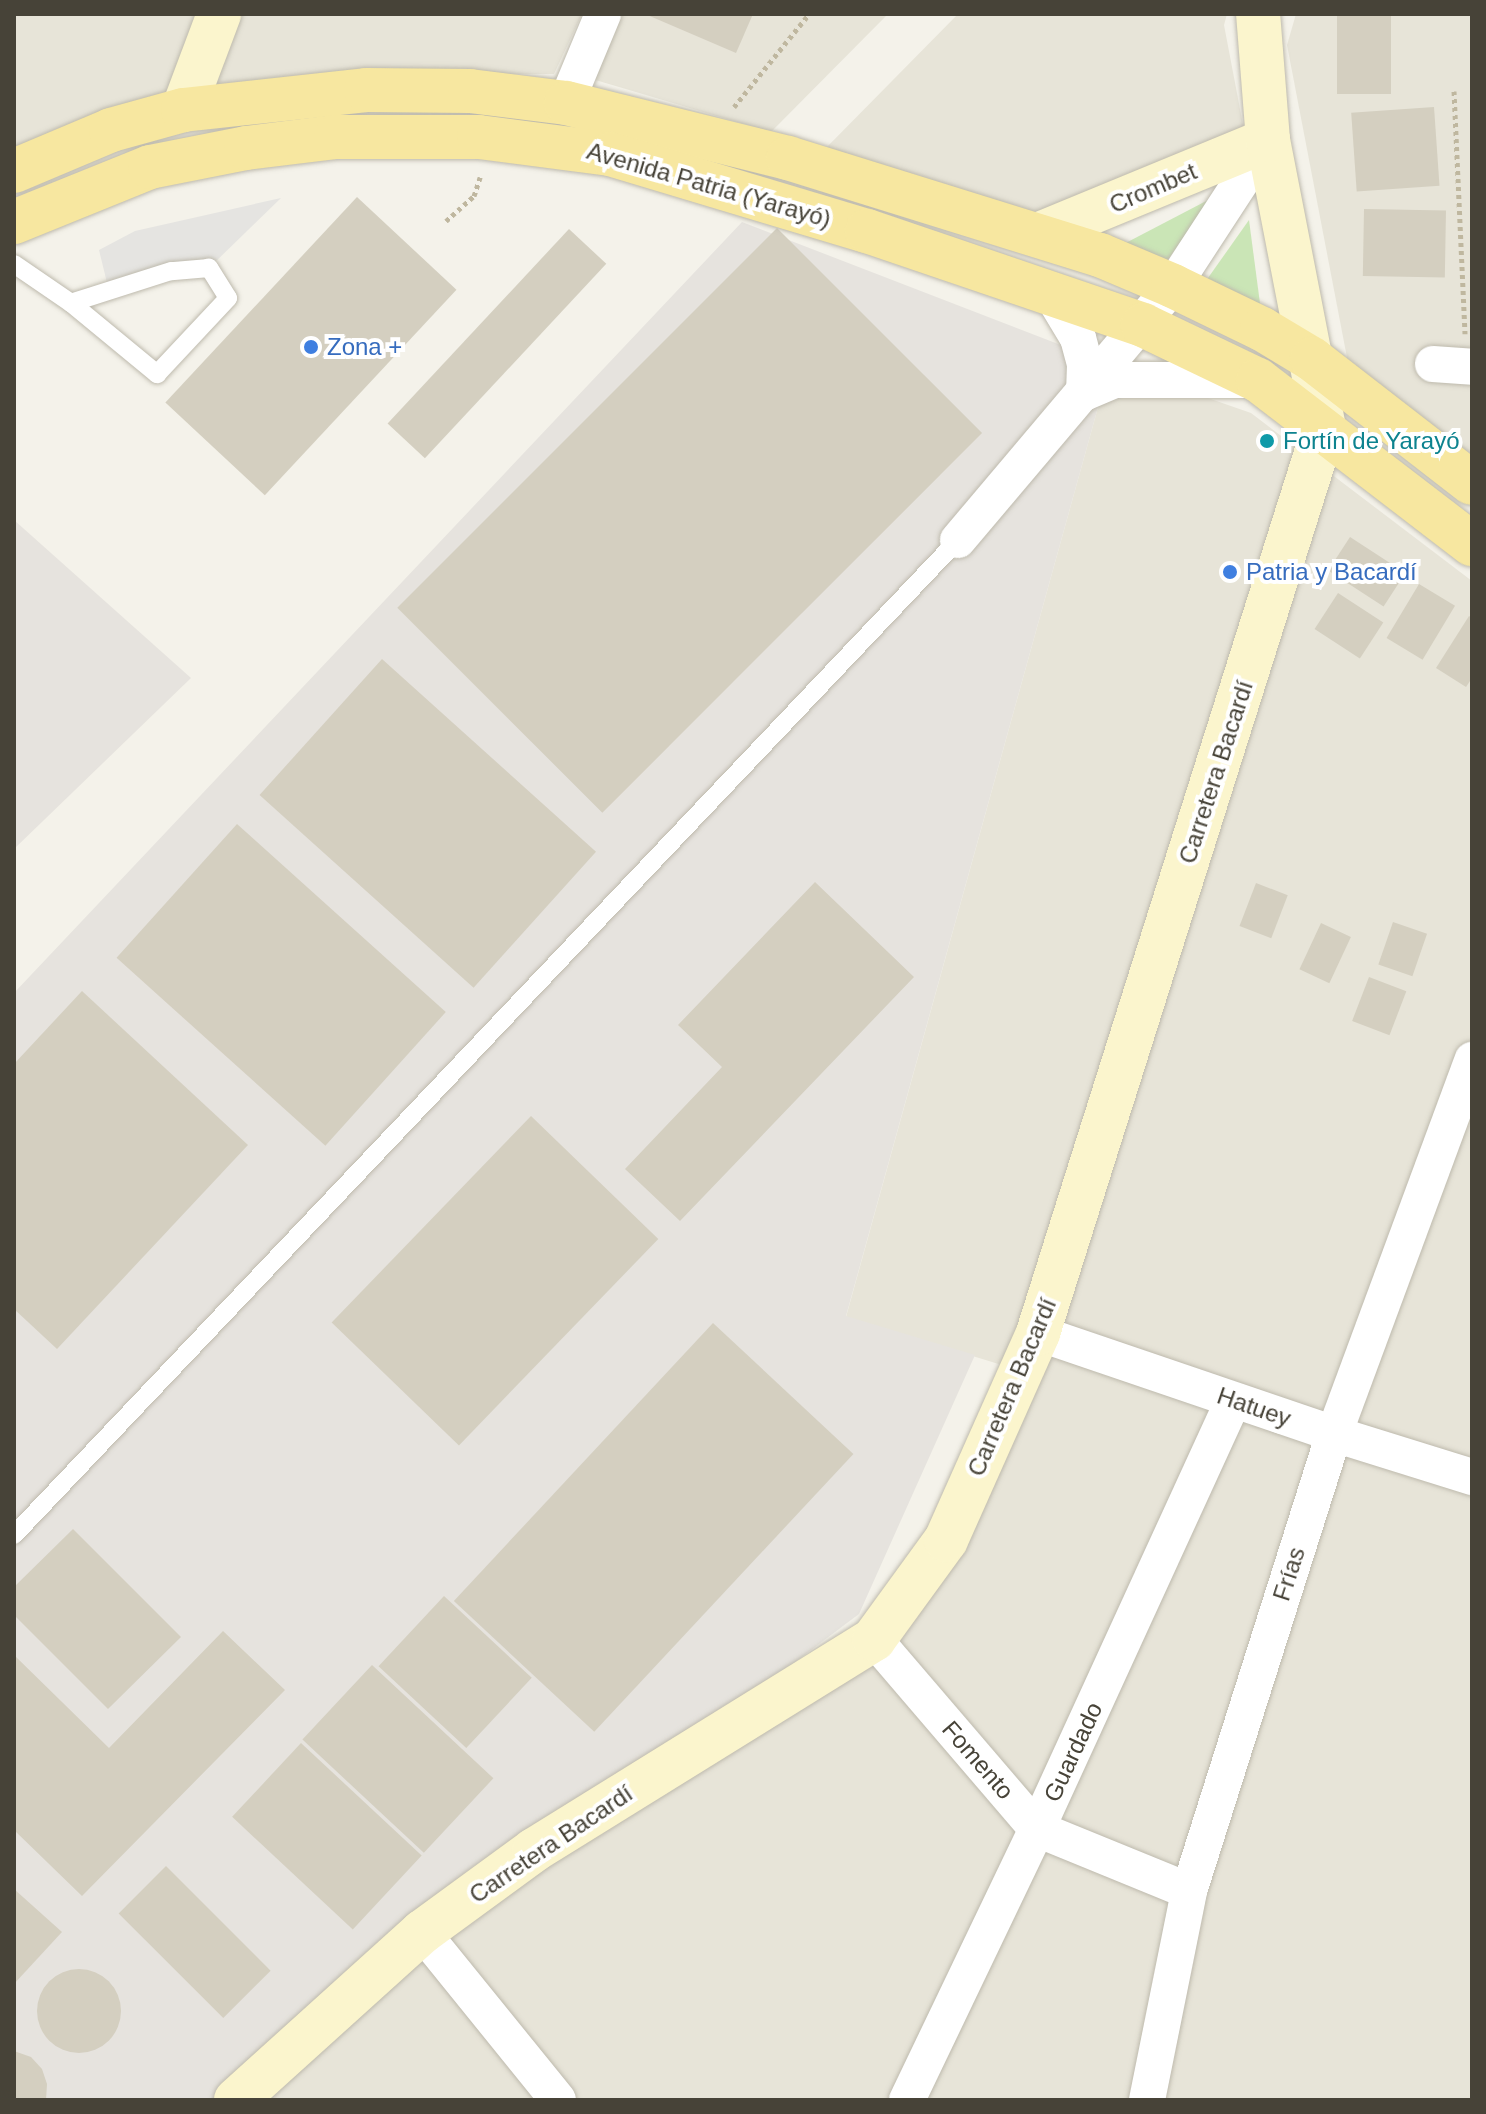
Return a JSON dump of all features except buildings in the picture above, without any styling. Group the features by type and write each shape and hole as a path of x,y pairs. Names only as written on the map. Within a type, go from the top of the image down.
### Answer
{"main road":[{"name":"Avenida Patria (Yarayó)","path":"14,171 111,130 183,110 366,90 470,91 566,103 788,158 1100,255 1262,329 1312,359 1472,483"},
{"name":"Avenida Patria (Yarayó)","path":"14,222 150,167 246,148 336,137 479,137 610,154 750,193 1049,290 1143,325 1258,380 1472,544"}],"street":[{"path":"183,110 219,14"},
{"path":"566,103 603,14"},
{"path":"1258,14 1268,140 1312,359"},
{"name":"Crombet","path":"1037,235 1268,140"},
{"name":"Crombet","path":"958,540 1143,325 1173,286 1268,140"},
{"path":"1049,290 1078,338 1085,365 1084,393 1115,380 1258,380"},
{"name":"Carretera Bacardí","path":"236,2100 422,1932 534,1850 874,1639 946,1540 1038,1333 1324,428 1312,359"},
{"name":"Frías","path":"1147,2100 1189,1891 1334,1434 1472,1060"},
{"name":"Hatuey","path":"1038,1333 1233,1401 1472,1477"},
{"name":"Guardado","path":"907,2100 1037,1829 1233,1401"},
{"name":"Fomento","path":"874,1639 1037,1829 1189,1891"},
{"path":"422,1932 558,2100"}],"lane":[{"path":"14,264 71,303 157,374 228,298 209,268 171,271 71,303"},
{"path":"14,1535 958,540"}],"path":[{"path":"727,116 809,14"},
{"path":"1454,91 1457,366"},
{"path":"446,221 474,196 484,166 479,137"}],"shaded area":[{"path":"14,14 582,14 554,74 370,74 14,156"},
{"path":"622,14 888,14 771,132 592,79"},
{"path":"958,14 1227,14 1224,25 1244,130 1037,218 824,150"},
{"path":"1296,14 1472,14 1472,464 1349,368 1287,45"},
{"path":"281,198 209,268 109,291 99,250 135,231"},
{"path":"742,222 1110,364 846,1316 975,1355 859,1614 211,2100 14,2100 14,993"},
{"path":"1110,364 1251,413 1472,581 1472,2100 256,2100 544,1859 885,1641 1034,1375 846,1317"},
{"path":"14,520 191,678 14,849"}],"green space":[{"path":"1210,199 1163,267 1118,247"},
{"path":"1249,220 1261,311 1203,285"}],"place":[{"name":"Zona +","path":"311,347"},
{"name":"Fortín de Yarayó","path":"1267,441"},
{"name":"Patria y Bacardí","path":"1230,572"}]}
